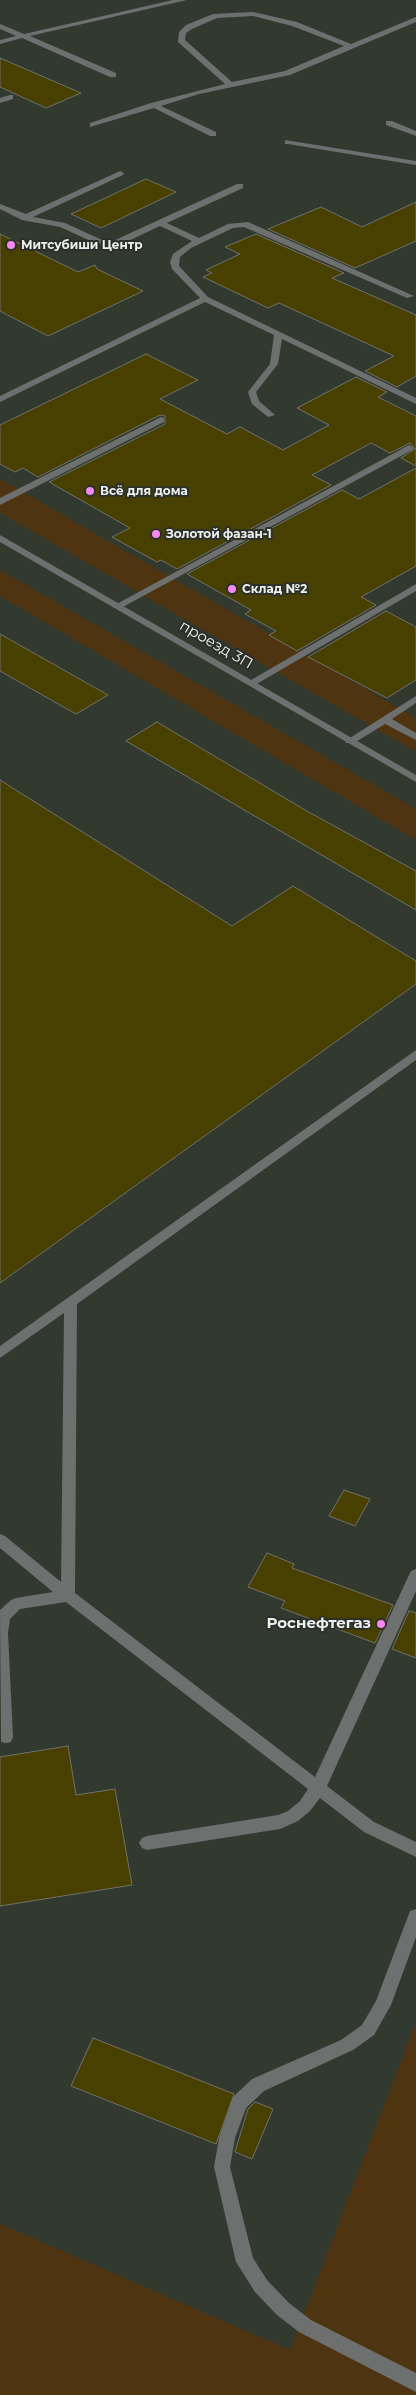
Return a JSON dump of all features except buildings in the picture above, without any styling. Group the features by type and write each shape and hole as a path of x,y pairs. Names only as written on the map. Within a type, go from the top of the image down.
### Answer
{"street":[{"path":"0,42 183,0"},
{"path":"230,85 182,40 183,32 189,27 216,16 253,14 294,24 350,46"},
{"path":"93,125 197,92 287,73 416,19"},
{"path":"0,26 113,75"},
{"path":"0,101 10,97"},
{"path":"154,105 213,134"},
{"path":"389,123 416,134"},
{"path":"288,142 416,163"},
{"path":"25,218 120,173"},
{"path":"0,206 25,218 62,226 105,243 121,241 240,186"},
{"path":"160,223 199,241"},
{"path":"410,296 253,225 231,226 181,250 174,262 175,267 204,299 416,401"},
{"path":"0,399 204,299"},
{"path":"270,415 255,402 252,392 274,364 278,335"},
{"path":"0,502 161,420"},
{"path":"118,606 408,448"},
{"name":"проезд 3П","path":"0,538 416,779"},
{"path":"251,683 416,587"},
{"path":"350,741 416,699"},
{"path":"384,719 416,737"},
{"path":"0,1353 416,1054"},
{"path":"68,1596 71,1302"},
{"path":"0,1540 68,1596 369,1827 416,1850"},
{"path":"147,1843 280,1822 293,1816 305,1806 318,1788 416,1575"},
{"path":"6,1737 1,1633 3,1616 16,1604 68,1596"},
{"path":"416,1916 382,2005 368,2030 347,2045 258,2085 239,2103 227,2138 222,2167 245,2262 261,2286 283,2309 305,2326 416,2383"}],"shaded area":[{"path":"0,0 416,0 416,2395 0,2395"},
{"path":"0,479 416,718 416,752 0,513"},
{"path":"0,570 416,809 416,840 0,596"},
{"path":"416,2022 416,2395 0,2395 0,2224 290,2350"}],"place":[{"name":"Митсубиши Центр","path":"11,245"},
{"name":"Всё для дома","path":"90,491"},
{"name":"Золотой фазан-1","path":"156,534"},
{"name":"Склад №2","path":"232,589"},
{"name":"Роснефтегаз","path":"381,1624"}]}
